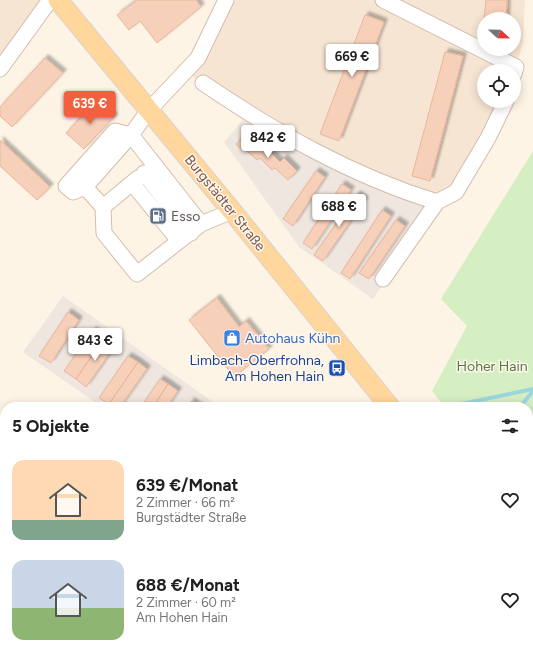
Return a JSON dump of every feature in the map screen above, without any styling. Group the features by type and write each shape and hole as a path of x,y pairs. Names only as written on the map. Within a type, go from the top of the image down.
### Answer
{"main road":[{"name":"Burgstädter Straße","path":"58,0 232,211 386,402"}],"street":[{"path":"0,69 50,0"},
{"path":"190,232 149,168 131,135 116,131 66,186 73,192 85,187 131,135 149,110 198,58 226,0"},
{"path":"383,0 510,64"},
{"path":"203,83 246,112 330,159 397,190 437,202"},
{"path":"383,279 437,202 456,192 488,138 503,108"},
{"path":"149,168 103,212 104,233 137,274 141,262 190,232 232,211"},
{"path":"132,183 190,232"},
{"path":"85,187 121,238"}],"shaded area":[{"path":"0,0 42,0 0,56"},
{"path":"223,0 525,0 523,43 521,50 521,12 477,12 477,56 519,56 517,64 477,64 477,108 502,108 456,192 437,202 246,112 186,72"},
{"path":"248,114 437,202 373,299 299,247 224,142"},
{"path":"63,296 213,402 95,402 23,352"}],"green space":[{"name":"Hoher Hain","path":"533,151 533,402 441,402 432,391 467,326 441,299"}],"building":[{"path":"137,0 196,0 201,7 157,43 140,21 129,30 117,15"},
{"path":"486,0 507,0 506,12 485,12"},
{"path":"365,15 384,22 339,141 320,134"},
{"path":"445,52 463,56 430,181 412,176"},
{"path":"45,58 63,73 12,127 0,116 0,107"},
{"path":"97,100 114,117 84,149 66,133"},
{"path":"243,138 248,143 252,140 264,152 267,149 280,162 284,158 297,171 288,180 275,168 272,170 260,158 257,160 244,148 242,150 236,144"},
{"path":"0,140 50,187 37,200 0,166"},
{"path":"316,171 325,177 293,226 283,219"},
{"path":"342,184 351,190 312,249 303,243"},
{"path":"357,194 365,200 323,261 314,255"},
{"path":"382,210 391,216 350,279 341,273"},
{"path":"396,220 405,226 369,279 359,273"},
{"name":"Autohaus Kühn","path":"217,298 239,327 246,321 269,349 234,377 189,320"},
{"path":"68,312 79,320 51,363 39,356"},
{"path":"93,330 104,338 76,379 64,371"},
{"path":"104,338 115,346 86,387 76,379"},
{"path":"128,356 138,362 110,402 106,402 99,398"},
{"path":"138,362 147,369 124,402 110,402"},
{"path":"160,379 168,384 156,402 144,402"},
{"path":"168,384 178,391 170,402 156,402"}],"waterway":[{"path":"471,402 533,389"},
{"path":"524,402 533,391"}],"place":[{"name":"Esso","path":"158,216"},
{"name":"Autohaus Kühn","path":"232,338"},
{"name":"Limbach-Oberfrohna, Am Hohen Hain","path":"337,368"}]}
